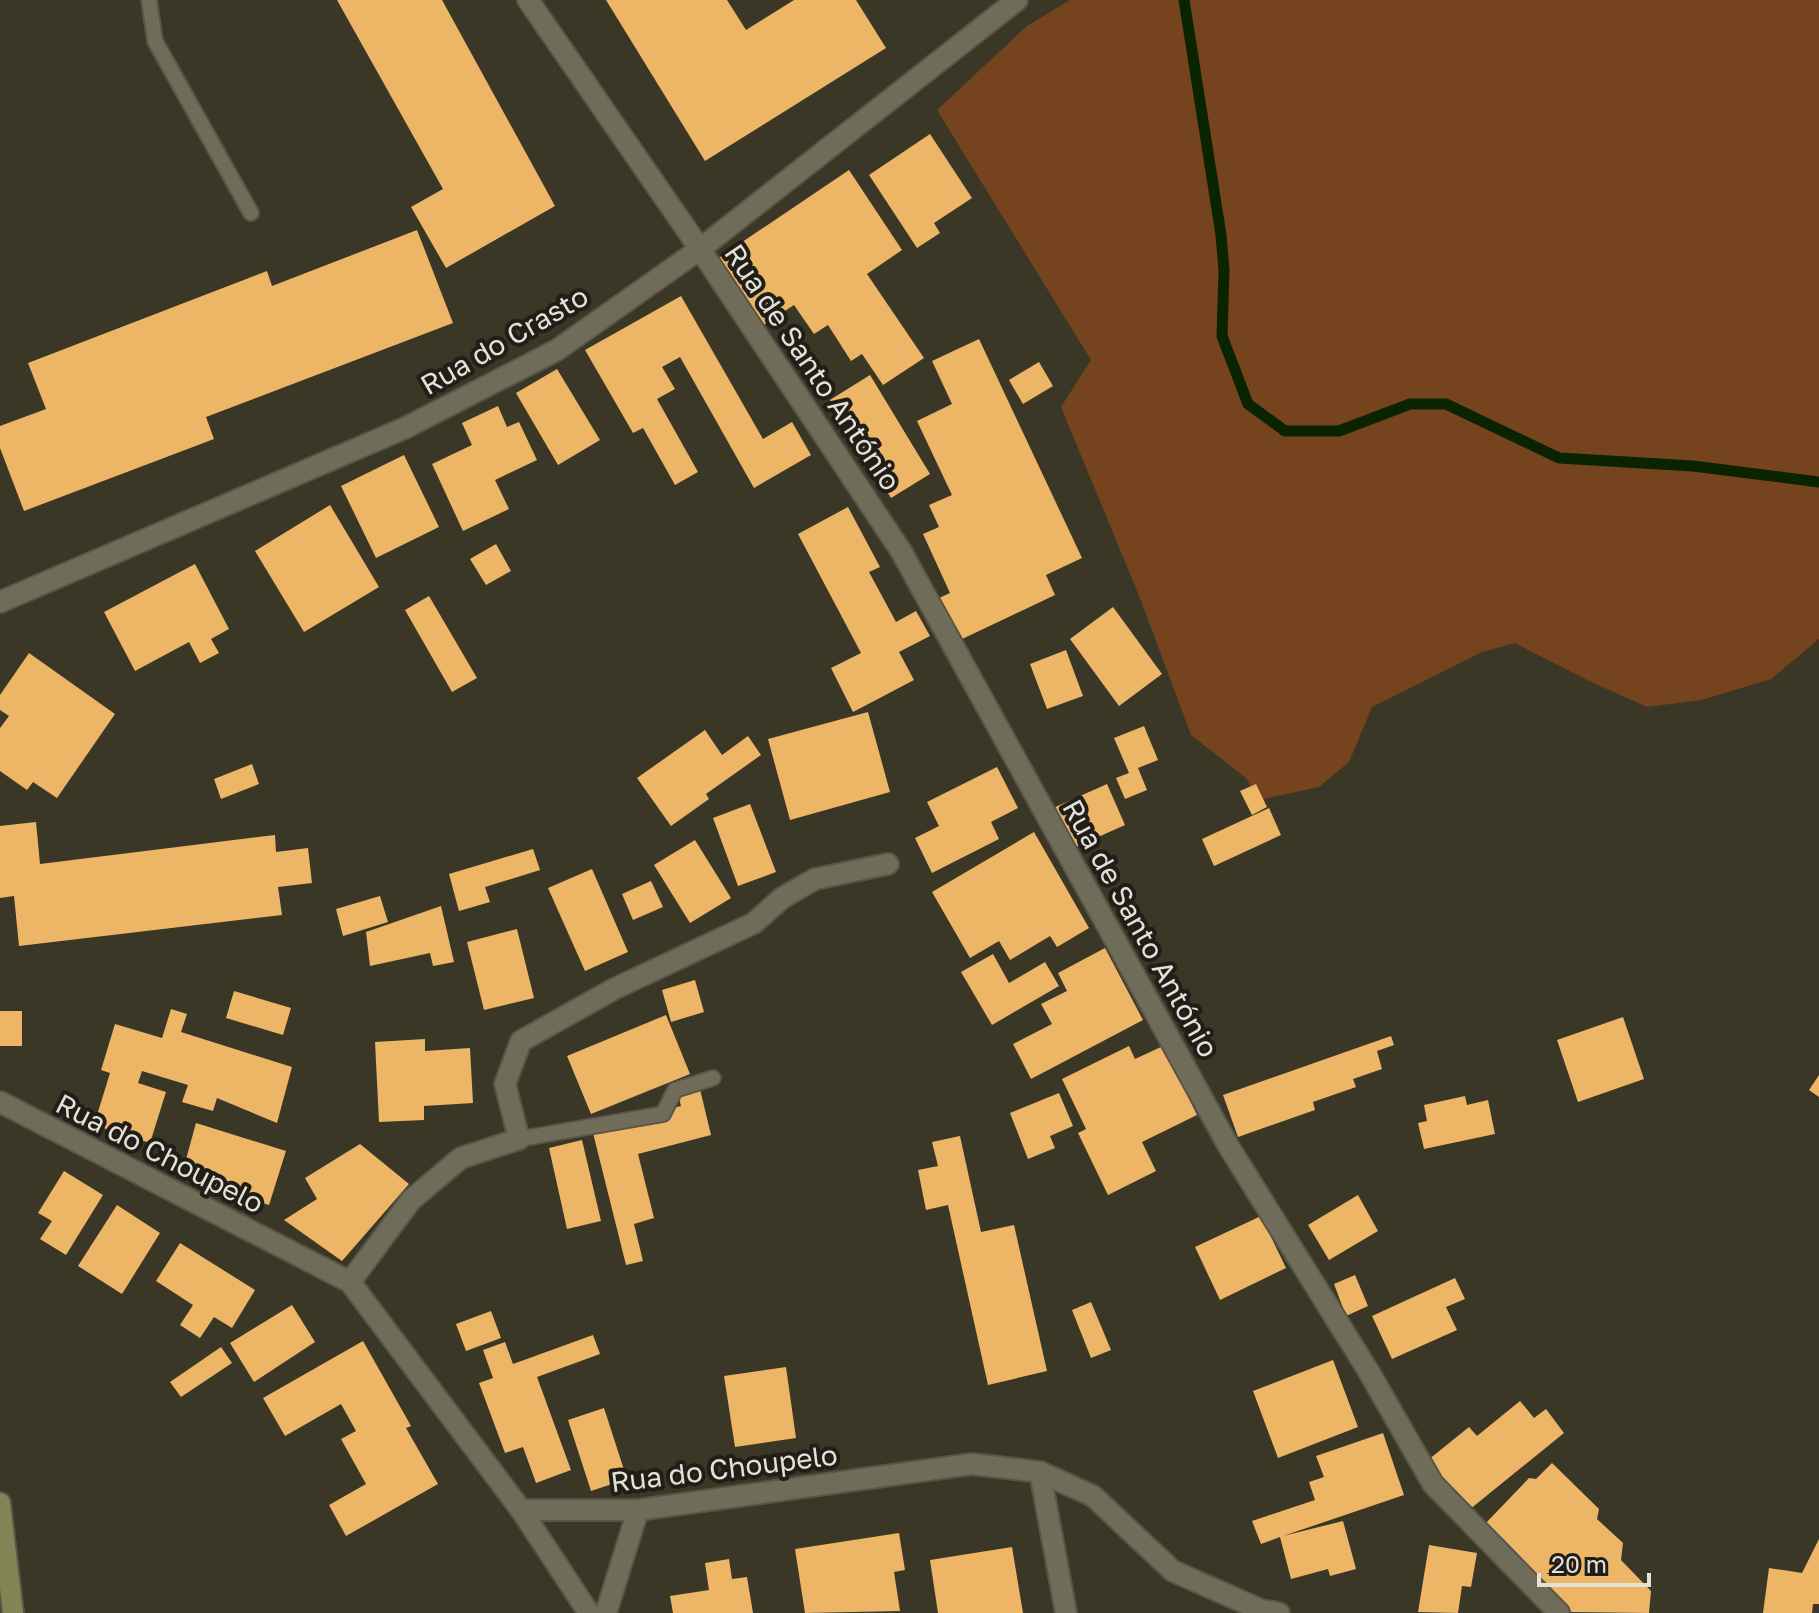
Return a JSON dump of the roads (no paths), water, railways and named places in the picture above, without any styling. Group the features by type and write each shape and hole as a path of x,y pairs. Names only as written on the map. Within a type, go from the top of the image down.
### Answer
{"main road":[{"path":"0,1503 13,1613"}],"street":[{"name":"Rua de Santo António","path":"528,0 700,249 901,551 1229,1147 1369,1372 1433,1484 1559,1613"},
{"name":"Rua do Crasto","path":"0,602 405,428 557,350 700,249 1017,0"},
{"path":"350,1282 411,1200 461,1158 519,1139 505,1084 521,1041 614,989 754,923 782,898 815,879 888,864"},
{"name":"Rua do Choupelo","path":"0,1102 350,1282 521,1510 638,1510 972,1464 1040,1472 1093,1496 1173,1571 1261,1610 1279,1613"},
{"path":"1040,1472 1066,1613"},
{"path":"521,1510 589,1613"},
{"path":"606,1613 638,1510"}],"lane":[{"path":"149,0 155,41 251,213"},
{"path":"519,1139 663,1114 675,1090 713,1078"}],"waterway":[{"path":"1184,0 1221,235 1224,270 1222,336 1248,404 1285,431 1339,431 1410,404 1446,404 1559,458 1693,466 1819,482"}]}
